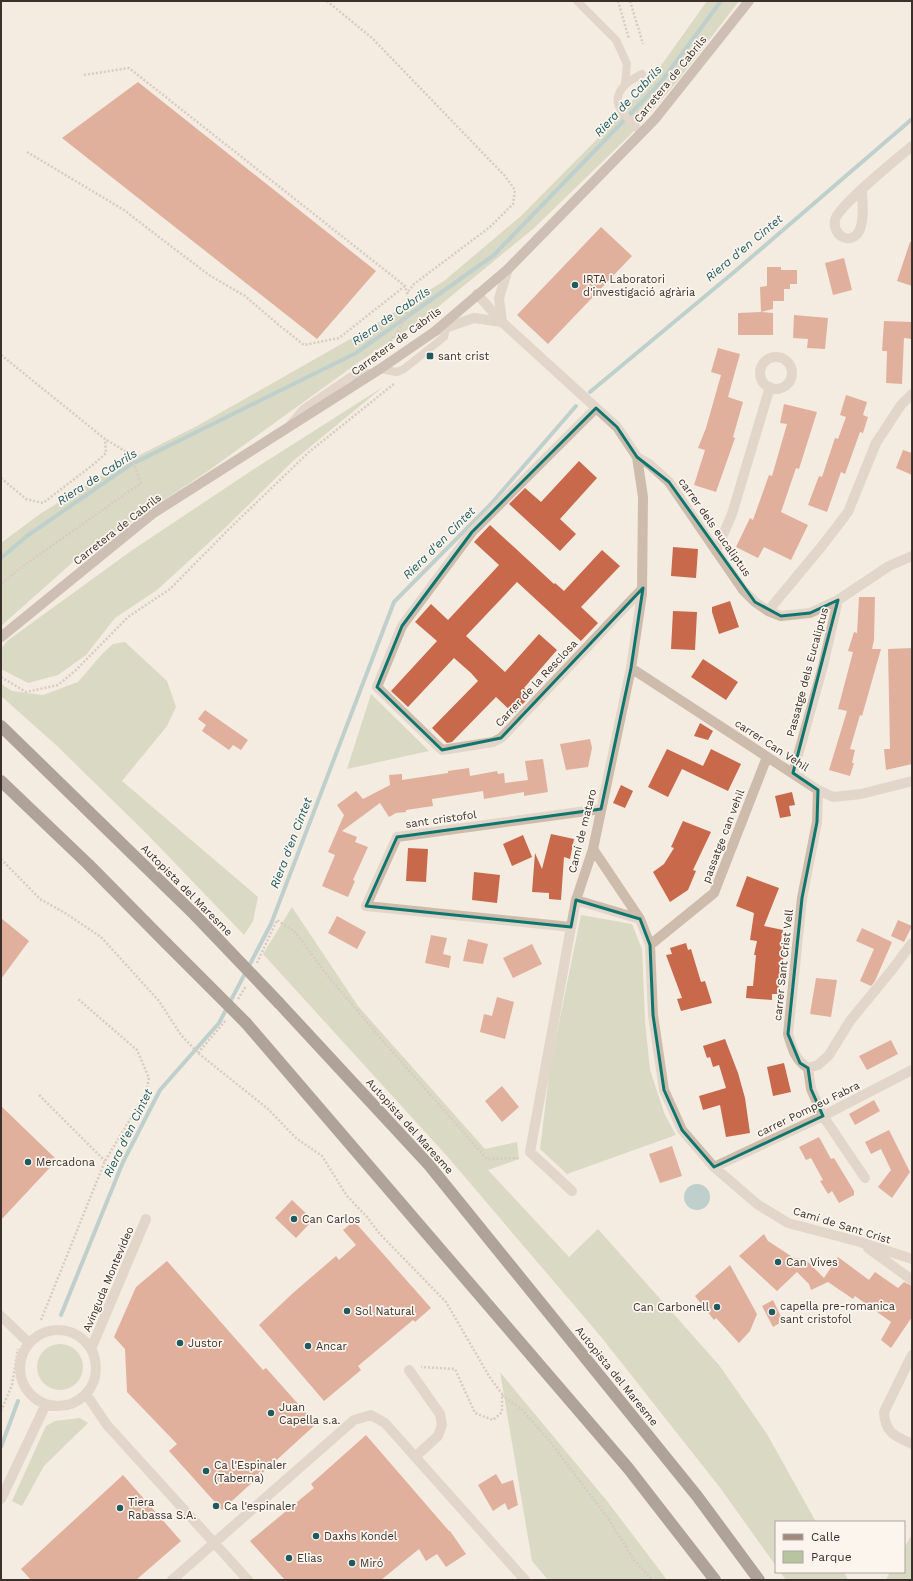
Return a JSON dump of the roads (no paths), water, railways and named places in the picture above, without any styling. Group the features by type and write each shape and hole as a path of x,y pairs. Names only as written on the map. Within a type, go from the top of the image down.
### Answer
{"highway":[{"name":"Autopista del Maresme","path":"1,726 195,915 429,1165 697,1496 759,1580"},
{"path":"1,781 88,864 246,1023 628,1468 715,1580"}],"street":[{"name":"Carretera de Cabrils","path":"3,636 152,514 286,430 447,324 477,294 508,269 642,133 655,119 749,1"},
{"path":"862,189 912,146"},
{"path":"447,324 474,318 502,322 499,298 508,269"},
{"name":"carrer dels eucaliptus","path":"477,294 502,322 617,427 637,457 649,464 669,482 743,590 755,602 768,611 781,616 810,613 838,600 889,566 912,556"},
{"path":"716,551 732,514 770,387"},
{"path":"768,611 848,512 876,443 901,405 912,394"},
{"name":"Carrer de la Resclosa","path":"596,408 472,532 402,626 377,687 442,750 493,742 501,738 642,589"},
{"name":"Camí de mataro","path":"572,1191 530,1152 576,900 593,849 630,668 642,589 643,497 637,457"},
{"name":"Passatge dels Eucaliptus","path":"793,773 823,666 838,600"},
{"name":"carrer Can Vehil","path":"630,668 818,790 833,797 861,794 912,781"},
{"name":"passatge can vehil","path":"650,945 714,893 767,756"},
{"name":"carrer Sant Crist Vell","path":"808,1068 800,1063 793,1050 788,1034 802,898 817,822 818,790"},
{"name":"sant cristofol","path":"571,927 366,906 397,837 601,809"},
{"name":"Camí de Sant Crist","path":"593,849 640,918 650,945 654,1015 664,1090 682,1130 714,1167 757,1204 788,1223 860,1242 912,1259"},
{"path":"576,900 640,918"},
{"path":"865,1178 823,1116 811,1089 808,1068 818,1065 829,1055 850,1021 912,943"},
{"name":"carrer Pompeu Fabra","path":"714,1167 823,1116 912,1070"},
{"name":"Avinguda Montevideo","path":"91,1349 146,1219"},
{"path":"860,1242 912,1280"},
{"path":"1,1316 29,1343"},
{"path":"50,1330 63,1330 78,1335 91,1349 96,1363 95,1377 86,1394 77,1401 64,1406 46,1404 30,1394 22,1380 20,1367 22,1354 29,1343 43,1332 50,1330"},
{"path":"912,1355 884,1412 884,1422 889,1431 912,1444"},
{"path":"409,1370 440,1414 442,1425 438,1436 416,1456"},
{"path":"86,1394 108,1425 248,1580"},
{"path":"1,1498 46,1404"},
{"path":"172,1580 354,1420 371,1414 385,1423 416,1456 525,1580"}],"lane":[{"path":"576,1 616,40 627,64 626,84"},
{"path":"642,74 626,84 617,99 617,104 620,110 642,133"},
{"path":"286,430 303,409 350,377 361,373 377,371 397,372 404,369 444,337 447,324"}],"water":[{"path":"697,1184 707,1187 710,1197 707,1207 697,1210 687,1207 684,1197 687,1187"}],"waterway":[{"name":"Riera de Cabrils","path":"1,558 27,536 130,465 356,353 494,255 661,82 721,1"},
{"name":"Riera d'en Cintet","path":"590,392 733,273 912,119"},
{"name":"Riera d'en Cintet","path":"61,1315 123,1162 160,1090 219,1023 271,924 394,602 490,505 576,406"},
{"name":"Riera d'en Cintet","path":"1,1447 18,1401"}],"place":[{"name":"IRTA Laboratori d'investigació agrària","path":"575,285"},
{"name":"sant crist","path":"430,356"},
{"name":"Mercadona","path":"28,1162"},
{"name":"Can Carlos","path":"294,1219"},
{"name":"Can Vives","path":"778,1262"},
{"name":"Can Carbonell","path":"717,1307"},
{"name":"Sol Natural","path":"347,1311"},
{"name":"capella pre-romanica sant cristofol","path":"772,1312"},
{"name":"Justor","path":"180,1343"},
{"name":"Ancar","path":"308,1346"},
{"name":"Juan Capella s.a.","path":"271,1413"},
{"name":"Ca l'Espinaler (Taberna)","path":"206,1471"},
{"name":"Ca l'espinaler","path":"216,1506"},
{"name":"Tiera Rabassa S.A.","path":"120,1508"},
{"name":"Daxhs Kondel","path":"316,1536"},
{"name":"Elias","path":"289,1558"},
{"name":"Miró","path":"352,1563"}]}
